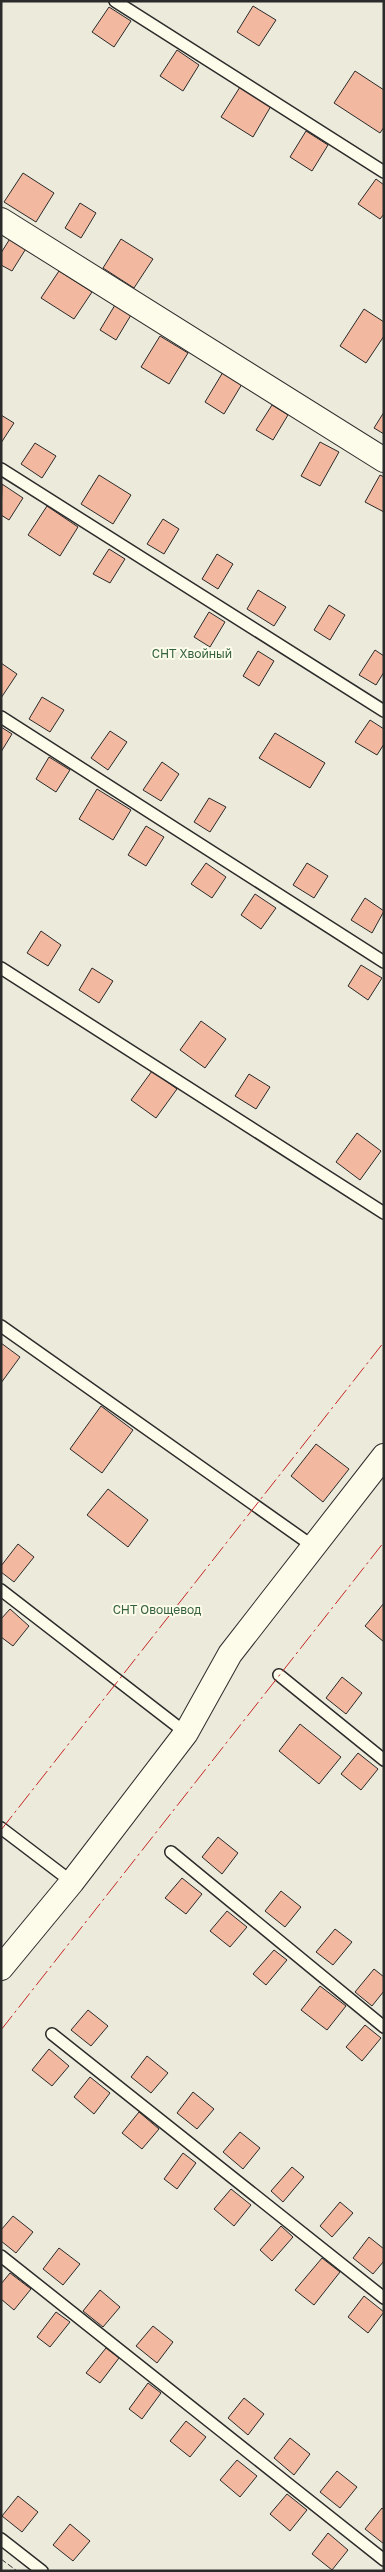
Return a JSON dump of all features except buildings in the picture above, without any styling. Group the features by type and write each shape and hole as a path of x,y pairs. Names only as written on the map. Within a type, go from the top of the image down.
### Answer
{"street":[{"path":"1,220 384,460"},
{"path":"1,1968 72,1882 186,1733 230,1654 384,1456"}],"lane":[{"path":"115,1 384,172"},
{"path":"1,469 384,711"},
{"path":"1,716 384,962"},
{"path":"1,968 384,1213"},
{"path":"1,1326 314,1547"},
{"path":"1,1590 186,1733"},
{"path":"279,1675 384,1760"},
{"path":"1,1828 72,1882"},
{"path":"171,1852 384,2027"},
{"path":"52,2034 384,2298"},
{"path":"1,2256 384,2560"},
{"path":"1,2538 42,2571"}],"green space":[{"name":"СНТ Хвойный","path":"1,1 384,1 384,2571 1,2571"}],"fence":[{"path":"1,2559 17,2571"}],"power":[{"path":"1,1830 384,1342"},
{"path":"1,2030 384,1542"}],"park label":[{"name":"СНТ Овощевод","path":"157,1609"}]}
